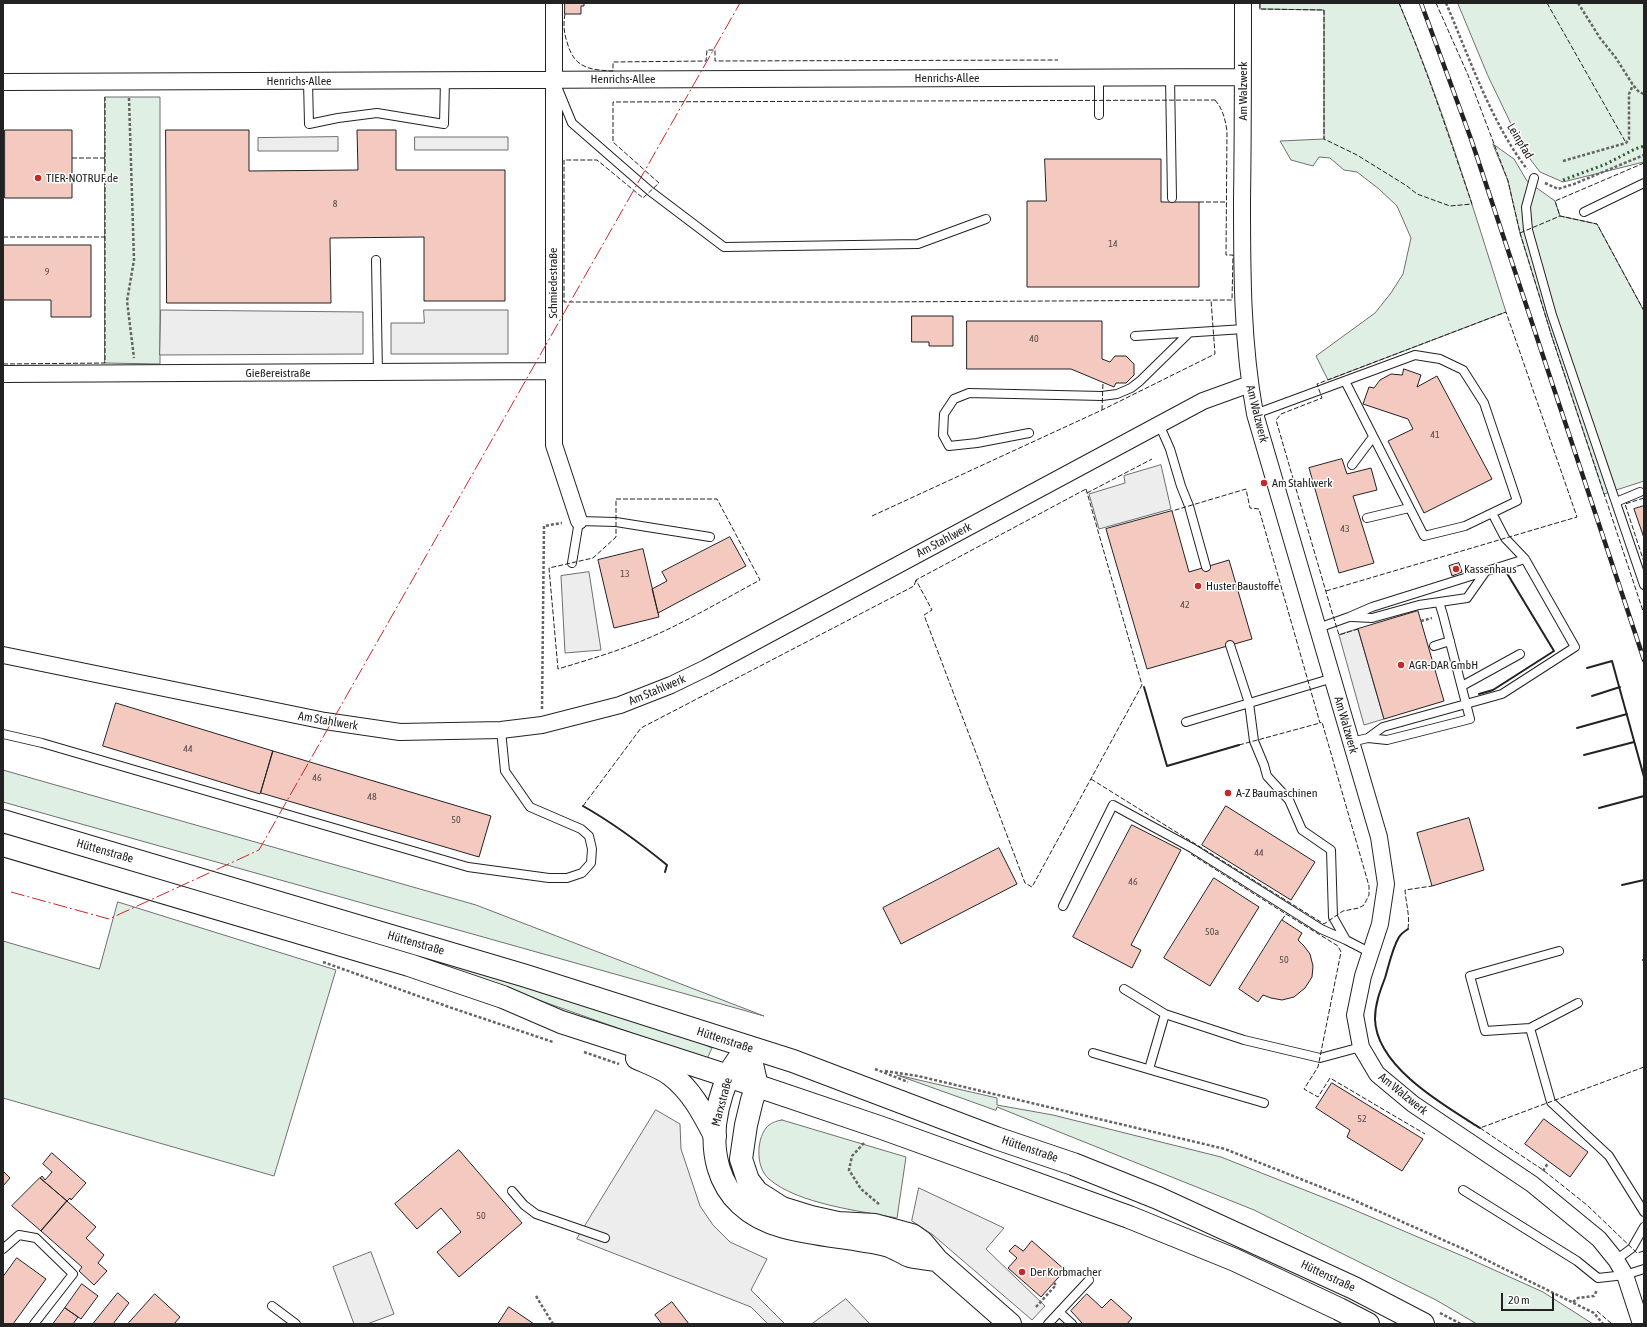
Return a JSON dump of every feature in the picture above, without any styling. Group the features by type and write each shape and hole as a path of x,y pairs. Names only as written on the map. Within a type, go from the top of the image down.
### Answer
{"main road":[{"name":"Hüttenstraße","path":"3,821 519,974 793,1061 996,1138 1073,1164 1158,1198 1354,1288 1423,1324"},
{"name":"Hüttenstraße","path":"3,845 409,965 503,997 560,1022 728,1076 882,1128 1143,1223 1235,1260 1339,1308 1368,1324"},
{"path":"560,1022 670,1074 688,1090 705,1116 715,1136"},
{"name":"Marxstraße","path":"748,1047 728,1076 716,1120 715,1136 717,1162 724,1182 737,1201 756,1215 783,1227 887,1245 910,1256 937,1260"},
{"path":"748,1047 757,1086 746,1125 741,1159 748,1180 757,1192 782,1208 811,1217 838,1223 876,1225 912,1235 922,1242 937,1260 1010,1324"}],"street":[{"name":"Schmiedestraße","path":"554,3 554,445 579,521"},
{"name":"Am Walzwerk","path":"1243,3 1242,254 1244,329 1250,384 1255,414 1379,837 1386,884 1380,924 1363,976 1355,1015 1361,1047 1377,1074 1413,1104 1532,1184 1599,1239 1616,1260 1625,1275 1641,1324"},
{"name":"Henrichs-Allee","path":"3,82 1243,77"},
{"name":"Gießereistraße","path":"3,374 554,371"},
{"name":"Am Stahlwerk","path":"3,655 325,721 400,732 501,730 568,720 620,705 678,682 1203,401 1250,384"}],"lane":[{"path":"1099,77 1099,115"},
{"path":"1170,77 1172,198"},
{"path":"554,79 572,123 650,191 724,248 918,244 986,219"},
{"path":"308,81 309,124 338,118 377,113 444,124 445,80"},
{"path":"1534,178 1526,207 1528,230 1552,315 1644,585"},
{"path":"1584,212 1644,183"},
{"path":"376,260 378,373"},
{"path":"1135,336 1244,329"},
{"path":"1029,433 976,443 949,446 943,435 944,414 954,399 969,393 1102,396 1117,394 1140,381 1189,333"},
{"path":"1255,414 1415,355 1440,359 1463,370 1484,403 1517,501 1465,526 1424,536 1345,382"},
{"path":"1159,424 1170,449 1181,486 1189,506 1206,567"},
{"path":"1352,465 1373,437"},
{"path":"1616,502 1640,492"},
{"path":"1367,518 1409,508"},
{"path":"1368,738 1383,726 1502,694 1575,647 1525,558 1505,538 1492,513"},
{"path":"572,563 579,521 616,522 710,537"},
{"path":"1318,628 1372,607 1525,558"},
{"path":"1349,617 1372,618 1419,605 1467,598 1486,571"},
{"path":"1351,742 1368,738 1387,740 1470,719 1439,602"},
{"path":"1434,646 1450,641"},
{"path":"1230,645 1249,703 1254,741 1264,765 1266,776 1289,800 1302,830 1331,850 1333,917 1346,940"},
{"path":"1462,686 1520,654"},
{"path":"1186,722 1333,678"},
{"path":"3,734 42,743 468,867 549,878 567,878 582,873 591,863 592,849 589,836 581,829 530,807 505,770 501,730"},
{"path":"1063,906 1113,804 1192,848 1321,929 1371,953"},
{"path":"1559,951 1470,976 1485,1031 1530,1028 1578,1003"},
{"path":"1124,989 1165,1014 1244,1040 1320,1058 1361,1047"},
{"path":"1149,1069 1165,1014"},
{"path":"1530,1028 1551,1102 1609,1156 1644,1212"},
{"path":"1093,1053 1264,1103"},
{"path":"1463,1190 1577,1261 1601,1279 1625,1275 1644,1269"},
{"path":"512,1191 524,1205 536,1214 605,1238"},
{"path":"1616,1260 1632,1248 1644,1227"},
{"path":"3,1249 19,1235 36,1238 73,1274 34,1324"},
{"path":"1048,1324 1089,1280"},
{"path":"272,1306 296,1324"},
{"path":"1059,1312 1072,1324"}],"path":[{"name":"Leinpfad","path":"1446,3 1484,93 1508,140 1520,160 1534,178 1558,189 1574,184 1644,155"},
{"path":"1578,3 1600,38 1616,58 1633,85 1639,92 1644,94"},
{"path":"128,82 134,260 127,301 136,374"},
{"path":"1562,161 1626,143 1629,139 1629,94 1633,85"},
{"path":"542,725 544,526 579,521"},
{"path":"322,962 554,1042"},
{"path":"577,1050 622,1065"},
{"path":"880,1071 918,1076 1225,1149 1358,1202 1468,1251 1594,1313 1603,1324"},
{"path":"882,1128 852,1156 850,1170 862,1189 885,1209"},
{"path":"1573,1302 1578,1298 1594,1296 1601,1279"},
{"path":"1036,1308 1056,1285 1054,1283"},
{"path":"536,1296 553,1324"}],"green space":[{"path":"1260,3 1399,3 1415,41 1443,117 1506,312 1328,380 1316,356 1375,313 1391,293 1403,274 1411,238 1397,206 1379,189 1357,172 1344,170 1330,158 1319,157 1313,166 1291,160 1280,141 1324,139 1324,10 1260,9"},
{"path":"1458,3 1644,3 1644,162 1563,182 1540,172 1524,151 1488,76"},
{"path":"105,97 160,97 160,364 105,363"},
{"path":"1493,144 1514,159 1527,181 1555,201 1560,216 1597,224 1644,311 1644,481 1604,494 1552,337 1520,233 1508,181"},
{"path":"3,770 476,905 764,1016 3,802"},
{"path":"3,831 686,1036 712,1048 707,1059 448,968 3,836"},
{"path":"118,902 336,970 274,1176 3,1098 3,941 99,969"},
{"path":"897,1075 997,1098 997,1105 1053,1115 1221,1157 1345,1206 1472,1260 1543,1292 1593,1324 1477,1324 1436,1300 1254,1210 997,1107 996,1110"},
{"path":"782,1120 906,1157 897,1218 848,1209 812,1200 781,1188 769,1179 762,1168 760,1161 760,1140 768,1126 773,1122"}],"shaded area":[{"path":"338,137 338,151 258,151 258,138"},
{"path":"415,137 508,137 508,150 415,150"},
{"path":"161,310 363,312 363,354 160,355"},
{"path":"424,310 508,310 508,354 391,354 391,323 424,323"},
{"path":"1161,465 1171,509 1099,529 1089,494 1125,483 1124,476"},
{"path":"589,572 601,650 565,653 561,576"},
{"path":"1358,629 1384,719 1364,725 1339,635"},
{"path":"656,1110 680,1124 681,1149 700,1206 713,1225 730,1242 767,1259 751,1290 785,1324 768,1324 751,1307 577,1239"},
{"path":"919,1188 1004,1228 986,1249 1045,1306 1032,1320 933,1235 912,1221"},
{"path":"371,1252 394,1314 367,1324 354,1324 333,1267"},
{"path":"846,1299 870,1324 812,1324"}],"building":[{"path":"565,3 584,3 584,6 581,6 581,14 565,14"},
{"name":"TIER-NOTRUF.de","path":"5,130 72,130 72,198 5,198"},
{"path":"166,130 249,130 249,171 358,170 357,130 396,130 396,170 505,170 505,301 424,301 424,237 330,238 331,303 167,303"},
{"path":"1045,159 1161,159 1161,202 1199,202 1199,287 1027,287 1027,201 1046,201"},
{"path":"3,245 91,245 91,317 51,317 51,300 3,300"},
{"path":"912,316 953,316 953,346 929,346 929,342 912,342"},
{"path":"967,321 1102,321 1102,359 1110,362 1115,356 1126,356 1134,364 1134,375 1126,383 1116,383 1114,387 1071,369 967,369"},
{"path":"1404,369 1421,375 1417,387 1437,376 1492,479 1424,513 1388,441 1413,429 1408,419 1363,404 1369,387 1374,388 1380,380 1391,374 1402,375"},
{"path":"1342,459 1347,474 1371,468 1377,490 1353,496 1374,563 1339,573 1309,468"},
{"path":"1644,506 1644,538 1634,509"},
{"path":"1172,511 1189,572 1229,560 1252,639 1147,669 1106,529"},
{"path":"730,537 746,566 658,613 652,589 667,581 662,572"},
{"path":"643,549 659,617 614,628 598,560"},
{"name":"Kassenhaus","path":"1459,563 1462,572 1452,576 1449,566"},
{"name":"AGR-DAR GmbH","path":"1418,611 1444,701 1384,719 1358,629"},
{"path":"116,703 273,751 260,794 103,746"},
{"path":"273,751 491,816 479,857 261,793"},
{"path":"1226,806 1315,862 1291,900 1202,845"},
{"path":"1469,818 1484,870 1432,886 1417,833"},
{"path":"1132,825 1181,850 1131,945 1141,950 1132,968 1073,937"},
{"path":"999,848 1017,884 901,944 883,908"},
{"path":"1214,878 1259,907 1210,986 1164,958"},
{"path":"1282,920 1302,933 1298,940 1310,954 1313,966 1312,977 1305,988 1294,997 1282,1000 1263,995 1258,1002 1239,989"},
{"path":"1332,1083 1423,1139 1402,1171 1347,1137 1350,1130 1316,1108"},
{"path":"1544,1119 1588,1152 1570,1177 1525,1144"},
{"path":"459,1150 522,1223 459,1277 437,1252 461,1232 441,1208 417,1229 395,1204"},
{"path":"52,1153 86,1183 71,1200 70,1198 67,1201 40,1178 42,1176 45,1180 52,1172 43,1164"},
{"path":"3,1171 10,1178 3,1186"},
{"path":"40,1178 67,1201 41,1231 12,1206"},
{"path":"67,1201 96,1227 86,1238 104,1255 98,1263 107,1271 94,1285 79,1271 82,1267 41,1231"},
{"path":"1032,1241 1065,1270 1041,1297 1008,1268 1017,1258 1009,1251 1015,1245 1023,1251"},
{"path":"17,1258 46,1279 13,1324 3,1324 3,1277"},
{"path":"82,1284 98,1296 81,1319 65,1308"},
{"path":"118,1293 129,1303 113,1324 93,1324"},
{"path":"155,1294 180,1317 174,1324 130,1324 129,1323"},
{"path":"1087,1294 1102,1308 1111,1299 1132,1318 1127,1324 1081,1324 1082,1323 1071,1311"},
{"path":"672,1302 689,1324 662,1324 655,1315"},
{"path":"509,1307 534,1324 498,1324"},
{"path":"65,1308 78,1317 73,1324 53,1324"}],"railway":[{"path":"1421,3 1471,139 1644,660"}],"hedge":[{"path":"1563,180 1606,164 1644,146"}],"fence":[{"path":"1260,3 1260,9 1324,10 1324,139 1357,155 1407,186 1417,194 1450,206 1472,204 1428,78 1399,3"},
{"path":"1436,3 1468,75 1508,181 1520,233 1552,337 1644,614"},
{"path":"1547,3 1625,141"},
{"path":"565,14 565,35 570,51 574,57 584,66 604,71 613,71 613,62 706,61 707,50 715,50 715,61 1058,60"},
{"path":"3,364 105,363 105,97"},
{"path":"1215,100 1223,114 1227,131 1226,255 1233,255 1232,300 564,302 564,160 597,160 643,198 659,183 613,142 613,102 1215,100"},
{"path":"72,158 105,158"},
{"path":"1644,163 1555,201 1560,216 1597,224 1644,311"},
{"path":"1199,202 1226,202"},
{"path":"1520,233 1560,216"},
{"path":"3,237 105,237"},
{"path":"872,516 1102,410 1215,354 1211,300"},
{"path":"1326,591 1577,517 1506,312 1317,384 1322,398 1281,414 1276,420 1331,609 1339,635 1358,629"},
{"path":"1102,410 1103,382"},
{"path":"1087,493 1152,459"},
{"path":"1086,489 1142,685 1032,887 1025,883 924,615 932,610 916,580 1086,489"},
{"path":"1091,779 1324,924 1343,911 1359,908 1364,905 1369,895 1369,886 1322,722 1320,723 1259,509 1250,508 1246,489 1172,511"},
{"path":"1644,498 1625,504 1644,562"},
{"path":"616,499 717,499 760,580 666,630 615,651 558,669 549,568 593,558 616,537 616,499"},
{"path":"583,806 641,728 914,586 916,580"},
{"path":"1239,745 1320,723"},
{"path":"1191,854 1286,914"},
{"path":"1408,929 1405,890 1432,886"},
{"path":"1282,920 1286,914 1338,946 1341,952 1318,1067 1304,1089 1318,1097 1330,1078 1425,1134"},
{"path":"1644,1067 1480,1128 1543,1170 1587,1205 1637,1253 1644,1251"},
{"path":"1597,1311 1612,1324"}],"wall":[{"path":"1479,694 1493,690 1554,651 1505,570"},
{"path":"1587,668 1612,661 1644,777"},
{"path":"1144,687 1167,766 1239,745"},
{"path":"1592,696 1620,687"},
{"path":"1577,728 1627,714"},
{"path":"1584,755 1634,742"},
{"path":"1599,808 1644,796"},
{"path":"583,806 616,826 667,865 665,872"},
{"path":"1622,885 1644,880"},
{"path":"1408,929 1399,937 1378,998 1375,1019 1378,1037 1387,1053 1399,1069 1432,1096 1480,1128"}],"power":[{"path":"11,892 109,919 259,850 740,3"}],"place":[{"name":"TIER-NOTRUF.de","path":"38,178"},
{"name":"Am Stahlwerk","path":"1264,483"},
{"name":"Kassenhaus","path":"1456,569"},
{"name":"Huster Baustoffe","path":"1198,586"},
{"name":"AGR-DAR GmbH","path":"1401,665"},
{"name":"A-Z Baumaschinen","path":"1228,793"},
{"name":"Der Korbmacher","path":"1022,1272"}]}
